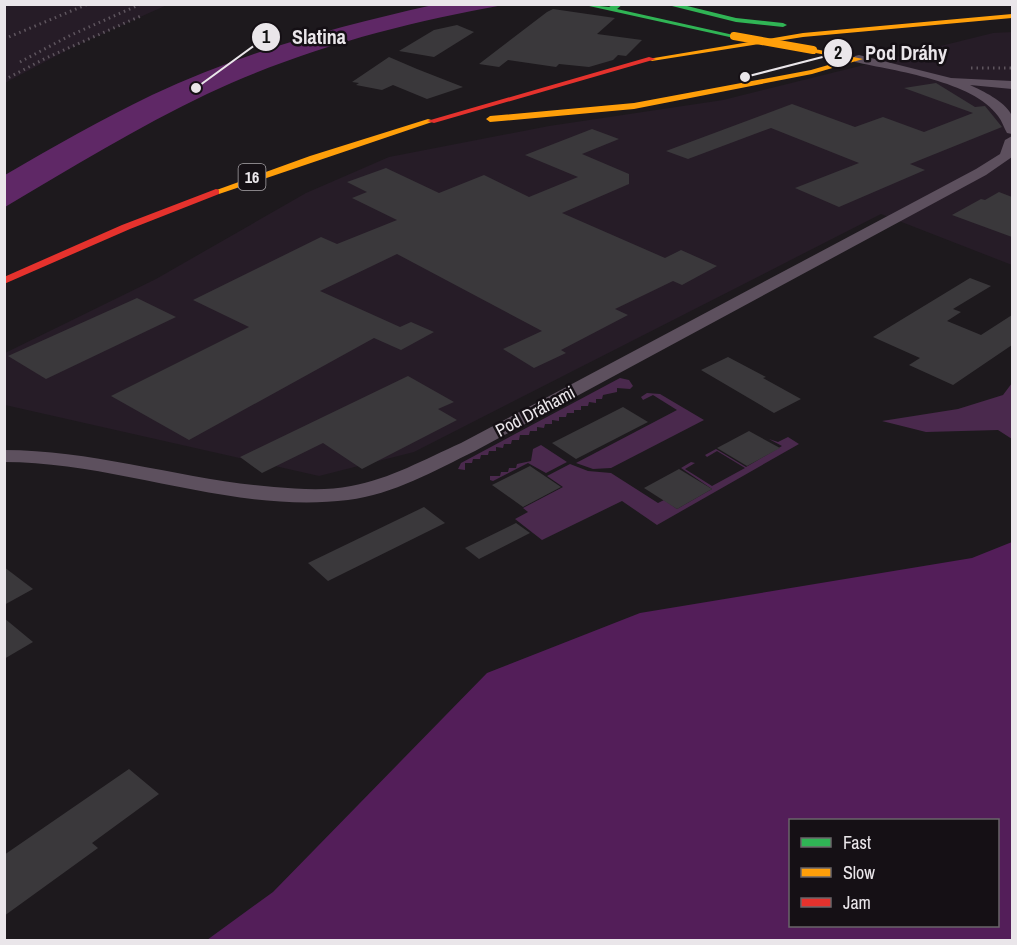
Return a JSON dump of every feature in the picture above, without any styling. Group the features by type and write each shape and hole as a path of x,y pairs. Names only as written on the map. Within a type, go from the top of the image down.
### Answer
{"main road":[{"path":"584,4 615,7 731,41 813,50 859,59"},
{"path":"667,4 758,24 791,25 951,16 986,18"},
{"name":"16","path":"4,281 182,203 292,163 378,135 632,64 731,41 1012,16"},
{"name":"16","path":"546,88 807,42 1012,22"},
{"path":"731,41 760,35 762,30 758,24"},
{"path":"378,135 476,121 650,103 812,72 859,59"},
{"path":"633,71 598,82 593,94 616,102 650,103"}],"street":[{"path":"859,59 942,78 1012,86"},
{"path":"942,78 999,108 1009,120 1012,130"},
{"name":"Pod Dráhami","path":"4,456 44,456 245,491 300,496 350,493 391,483 468,447 981,172 1006,156 1012,140"}],"shaded area":[{"path":"5,4 167,5 75,46 5,83"},
{"path":"433,5 503,5 390,29 315,51 242,78 156,120 5,207 5,175 152,95 220,66 290,42"},
{"path":"1012,32 1012,265 881,214 414,452 319,476 5,405 5,353 156,279 306,193 389,157 549,126 723,100 993,33"},
{"path":"620,378 629,380 633,386 630,389 617,388 617,392 603,395 602,399 596,399 596,403 589,402 588,406 581,406 581,410 567,413 566,417 559,417 559,421 552,420 552,424 545,424 544,428 537,427 537,431 530,431 529,435 520,435 519,440 512,440 511,444 504,444 503,448 496,447 496,451 489,451 488,455 481,455 480,459 473,459 472,463 465,463 465,470 458,469 461,463"},
{"path":"1012,383 1012,439 998,430 926,432 882,421 958,409 1003,395"},
{"path":"647,393 660,394 704,420 611,468 593,469 576,463 677,410 653,395 643,400 641,397"},
{"path":"788,437 799,444 657,525 622,501 542,540 515,519 528,512 523,508 563,487 547,476 570,464 588,471 611,473 658,503 664,500 677,509 712,489 681,468 691,462 695,463 685,469 712,486 745,468 717,451 707,457 705,455 716,449 746,467 782,446 769,439 778,442"},
{"path":"541,445 567,462 546,473 528,463 493,481 490,480 490,476 500,476 501,472 508,472 509,468 516,468 517,464 531,461 533,449"},
{"path":"1012,542 1012,940 207,940 273,892 487,673 640,613 972,558"}],"building":[{"path":"553,9 615,18 597,34 642,40 626,56 618,55 613,60 589,67 559,64 556,67 508,60 499,67 479,64"},
{"path":"457,25 474,32 434,57 399,51 434,30"},
{"path":"389,57 463,87 427,99 393,85 382,90 356,85 359,83 352,82"},
{"path":"936,83 975,107 985,106 1002,127 910,164 925,170 839,207 795,188 859,163 771,128 688,159 666,151 792,104 855,127 883,117 924,132 973,113 904,88"},
{"path":"592,129 619,139 582,154 629,174 629,184 562,213 665,258 681,250 717,266 682,285 673,281 615,309 628,315 561,350 566,353 534,368 503,349 542,331 397,254 320,291 400,327 411,322 434,332 401,350 374,338 189,440 111,396 249,327 193,300 321,237 337,244 397,220 352,198 367,192 347,182 386,168 439,193 484,175 529,197 578,177 525,155"},
{"path":"999,192 1012,197 1012,237 952,215 981,199 985,200"},
{"path":"970,278 991,286 953,309 961,312 947,321 981,335 1012,315 1012,345 953,385 909,365 920,358 873,337"},
{"path":"137,298 176,317 46,379 8,356"},
{"path":"728,357 801,399 774,413 701,370"},
{"path":"408,376 454,402 438,409 457,420 362,469 323,443 262,473 240,457"},
{"path":"623,407 648,422 576,459 552,443"},
{"path":"749,431 780,448 747,466 717,448"},
{"path":"530,466 561,487 523,507 492,485"},
{"path":"679,469 712,489 677,509 644,488"},
{"path":"424,507 445,523 328,581 308,563"},
{"path":"516,523 530,533 479,559 465,548"},
{"path":"4,567 33,589 4,605"},
{"path":"4,618 33,642 4,659"},
{"path":"129,769 159,794 92,843 98,848 4,916 4,855"}],"railway":[{"path":"4,39 88,4"},
{"path":"20,62 71,35 141,4"},
{"path":"4,80 46,58 143,15"},
{"path":"971,68 1012,68"}],"traffic: fast":[{"path":"583,4 734,36"},
{"path":"610,10 620,4"},
{"path":"667,4 736,20 783,25"}],"traffic: slow":[{"path":"652,59 803,35 1012,16"},
{"path":"734,36 813,50"},
{"path":"813,50 859,59"},
{"path":"490,119 634,106 812,72 859,59"},
{"path":"216,192 313,158 431,121"}],"traffic: jam":[{"path":"431,121 652,59"},
{"path":"4,281 126,227 216,192"}],"place":[{"name":"Pod Dráhy","path":"745,77"},
{"name":"Slatina","path":"196,88"}]}
